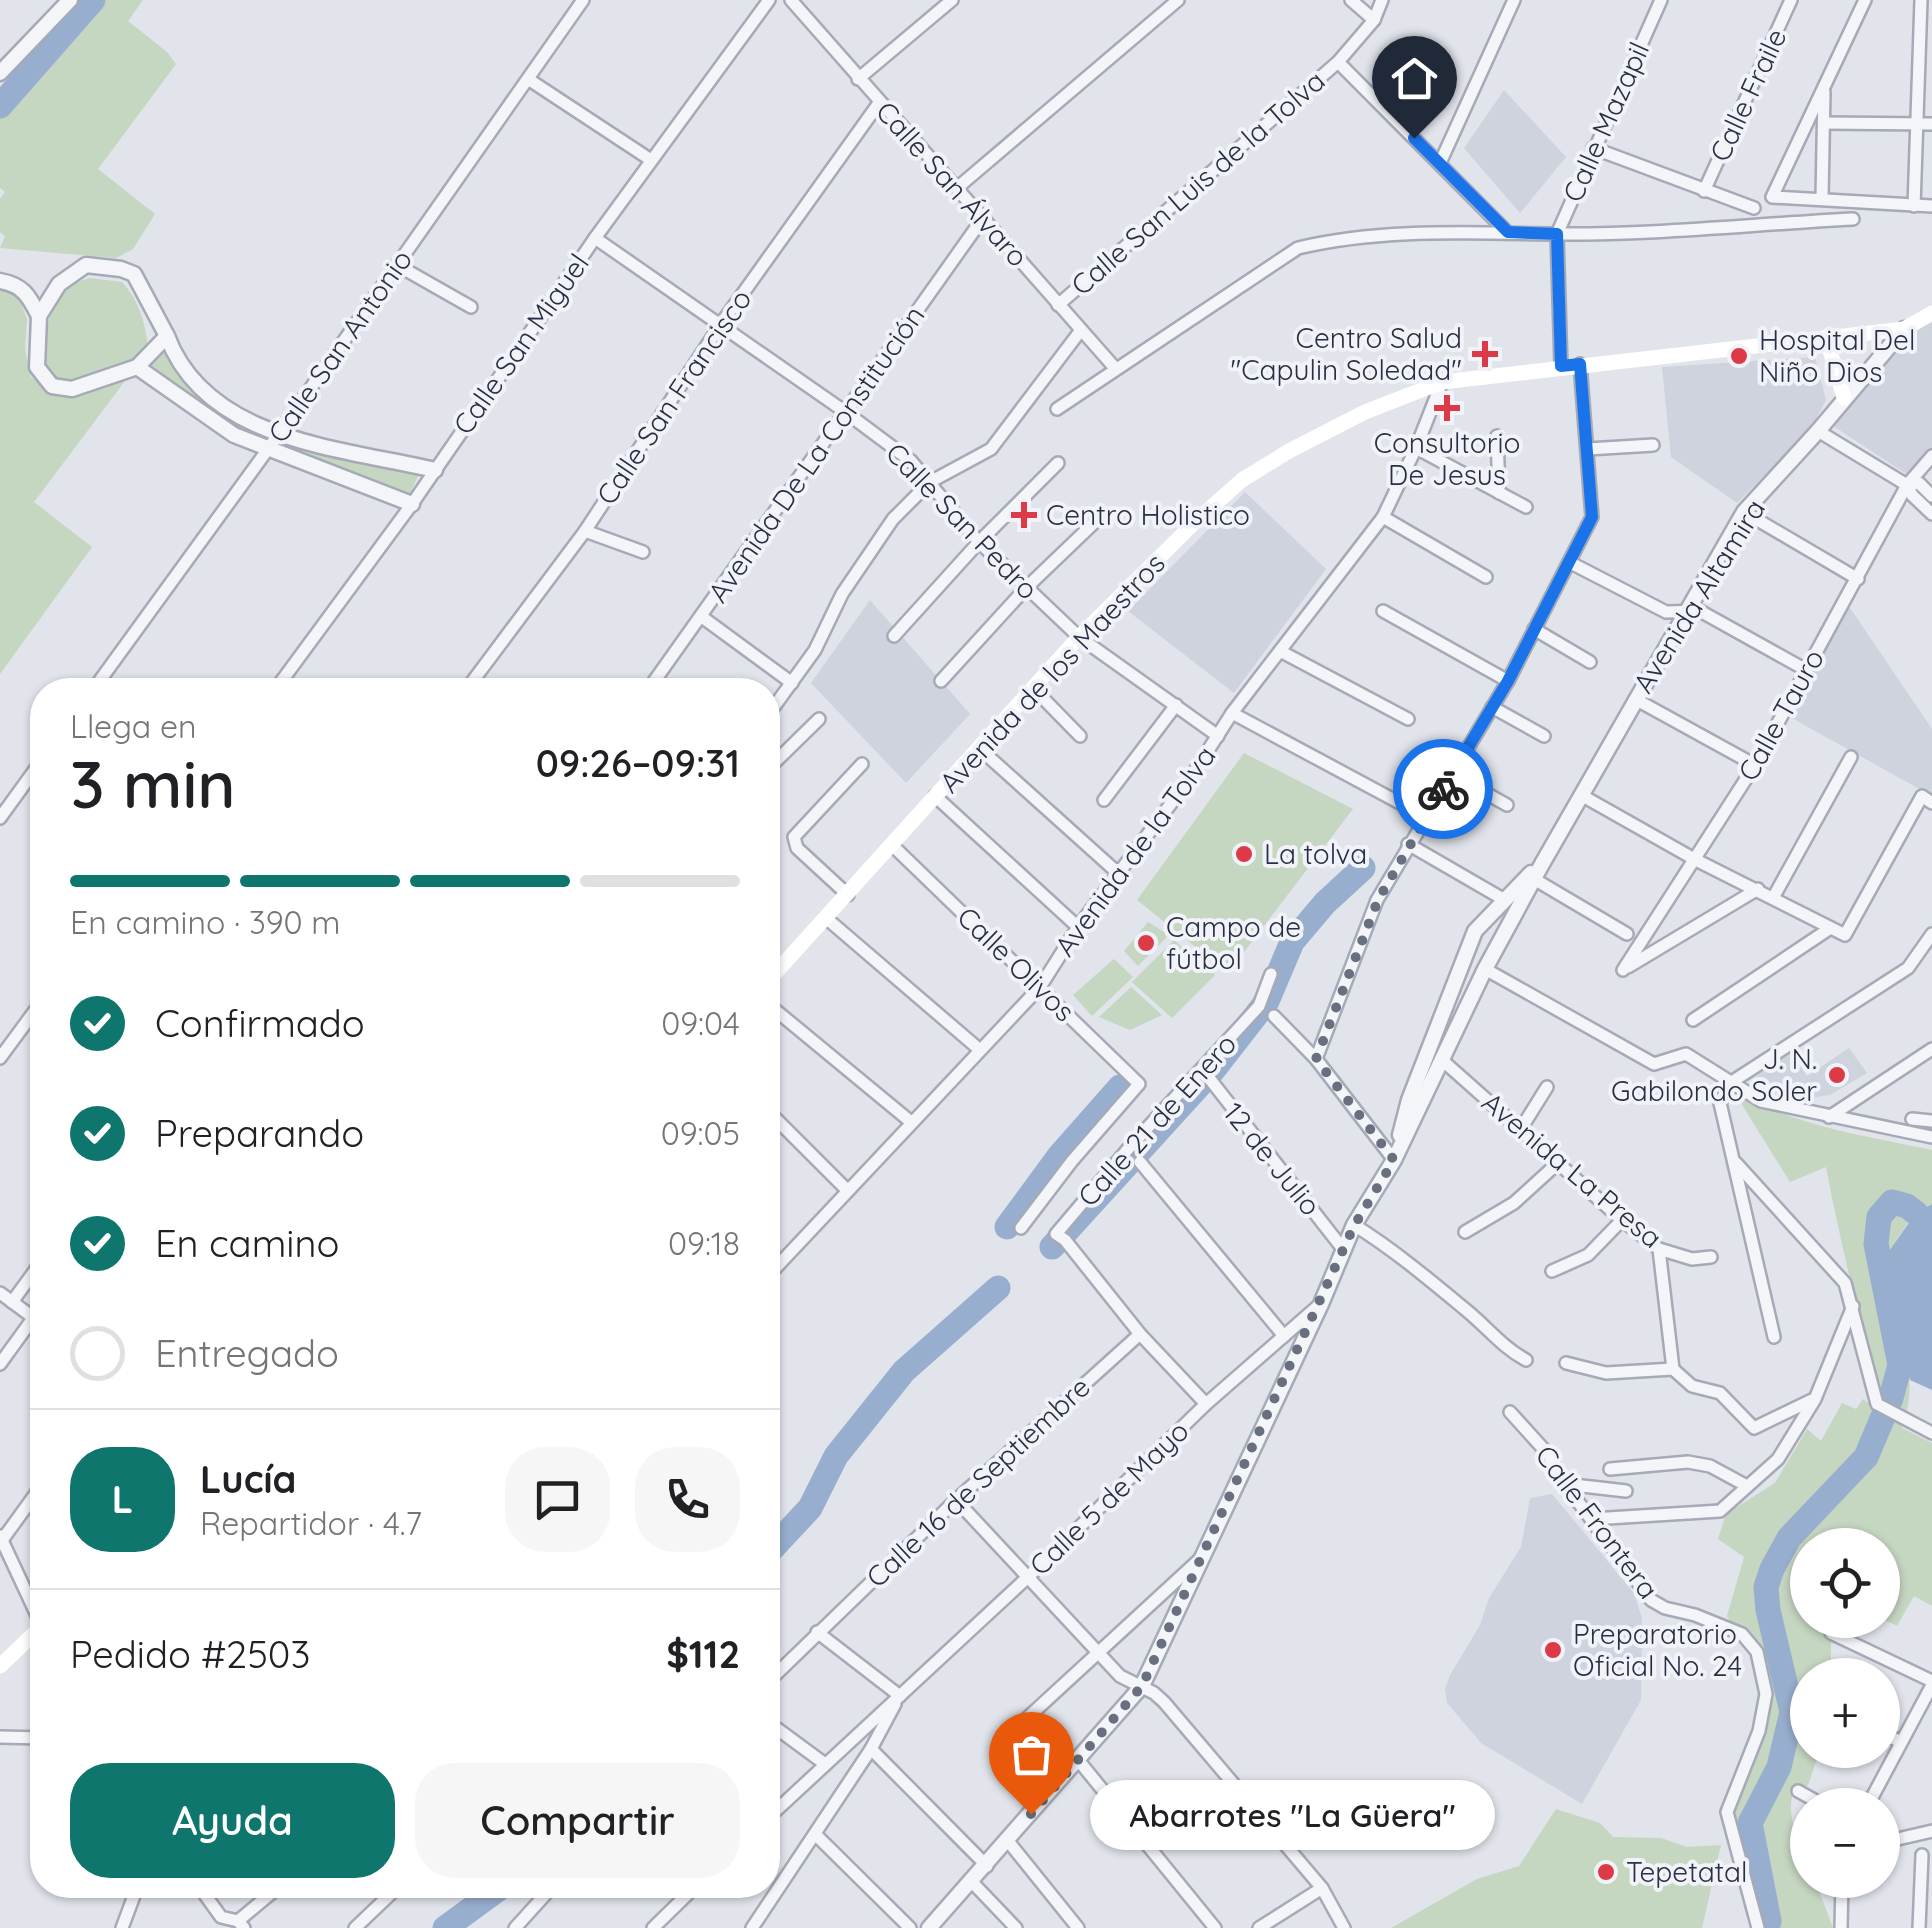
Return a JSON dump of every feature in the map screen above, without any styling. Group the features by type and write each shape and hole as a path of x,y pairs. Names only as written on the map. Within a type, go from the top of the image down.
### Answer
{"main road":[{"name":"Avenida Altamira","path":"1904,328 1932,313"},
{"name":"Avenida de los Maestros","path":"780,968 1080,637 1198,519 1242,480 1288,451 1364,412 1442,382 1904,328"},
{"path":"1826,337 1844,398"},
{"path":"0,1666 30,1637"}],"street":[{"path":"0,72 70,0"},
{"name":"Calle San Antonio","path":"103,678 583,0"},
{"name":"Calle San Miguel","path":"283,678 412,504 650,160 770,0"},
{"name":"Calle San Álvaro","path":"791,0 1115,368"},
{"path":"858,79 952,0"},
{"path":"957,188 1178,0"},
{"path":"1351,0 1374,20"},
{"name":"Calle San Luis de la Tolva","path":"1058,304 1338,62 1374,20 1382,0"},
{"path":"1440,163 1514,0"},
{"name":"Calle Mazapil","path":"1561,366 1557,234 1660,0"},
{"name":"Calle Fraile","path":"1704,191 1792,0"},
{"path":"1866,0 1772,197 1932,206"},
{"path":"1914,206 1921,0"},
{"path":"1338,62 1508,232"},
{"path":"528,79 650,160"},
{"path":"1822,198 1824,88"},
{"name":"Calle San Francisco","path":"475,678 585,532 721,324 879,102"},
{"path":"1824,124 1932,124"},
{"path":"1593,148 1754,208"},
{"name":"Avenida De La Constitución","path":"657,678 983,218"},
{"path":"1057,409 1298,248 1344,237 1557,234 1853,219"},
{"name":"Calle San Pedro","path":"595,238 912,462 979,542 1080,637 1218,736"},
{"path":"398,264 471,307"},
{"path":"39,316 60,284 86,265 134,274 174,356 200,388 242,418 279,434 434,470"},
{"path":"0,281 14,283 27,292 39,316 38,367 52,386 72,389 137,367 167,336"},
{"name":"Avenida Altamira","path":"929,1928 1142,1686 1354,1226 1394,1160 1485,969 1542,864 1744,512 1818,432 1904,328"},
{"path":"780,699 815,650 842,594 893,519 930,482 991,449 1081,330"},
{"path":"1316,1059 1378,900 1424,816 1508,681 1592,517 1580,364"},
{"path":"137,367 234,435 412,504"},
{"name":"Avenida de la Tolva","path":"780,1262 1040,986 1078,926 1232,712 1383,517 1442,382"},
{"path":"1818,432 1907,484 1932,514"},
{"path":"1498,436 1499,493"},
{"path":"1588,449 1653,445"},
{"path":"1416,448 1526,507"},
{"name":"Calle Tauro","path":"1758,889 1623,970 1755,765 1907,484 1932,456"},
{"path":"894,636 1058,463"},
{"path":"1907,484 1919,483 1932,496"},
{"path":"1744,512 1858,579"},
{"path":"1383,517 1486,577"},
{"path":"942,681 1026,588 1098,519"},
{"path":"585,532 643,552"},
{"path":"1569,562 1666,612 1700,611 1806,670"},
{"path":"1383,611 1508,681"},
{"path":"702,617 792,683"},
{"path":"1534,629 1590,662"},
{"path":"1280,652 1408,718"},
{"path":"1034,689 1080,736"},
{"path":"1635,699 1755,765"},
{"path":"1104,800 1176,705"},
{"path":"1492,707 1544,736"},
{"path":"1232,712 1424,816"},
{"path":"780,757 819,719"},
{"path":"980,749 1118,874"},
{"path":"1772,898 1851,757"},
{"path":"848,895 796,848 794,837 862,764"},
{"path":"1452,774 1507,804"},
{"path":"0,818 30,777"},
{"path":"1581,795 1696,860 1845,934 1927,799"},
{"path":"935,796 1078,926"},
{"name":"Calle Olivos","path":"892,844 1140,1084 1020,1228"},
{"path":"1408,844 1503,900"},
{"name":"Avenida Altamira","path":"1394,1160 1409,1100 1474,931 1542,864"},
{"path":"1534,879 1627,934"},
{"path":"826,918 980,1050"},
{"path":"1693,1020 1829,929"},
{"path":"1774,1337 1720,1103 1730,1084 1908,968 1932,934"},
{"path":"1485,969 1654,1064 1686,1054 1761,1101 1932,1137"},
{"name":"Calle 21 de Enero","path":"1140,1334 1060,1237 1205,1074 1259,1006 1272,974"},
{"path":"780,1014 912,1122"},
{"path":"1274,1016 1316,1059 1394,1160"},
{"path":"0,1058 30,1017"},
{"path":"1830,1117 1932,1049"},
{"name":"Avenida La Presa","path":"1442,1060 1659,1249 1692,1259 1711,1257"},
{"name":"12 de Julio","path":"1205,1074 1343,1249"},
{"path":"1522,1128 1547,1087"},
{"path":"1912,1119 1932,1121"},
{"path":"780,1122 847,1190"},
{"path":"1140,1162 1284,1336"},
{"path":"1465,1232 1514,1202 1559,1162"},
{"path":"1736,1162 1845,1283 1877,1404 1932,1432"},
{"path":"1552,1271 1588,1255 1622,1220"},
{"path":"1354,1226 1374,1237 1469,1312 1510,1352 1526,1360"},
{"path":"1659,1249 1673,1370"},
{"path":"12,1302 30,1277"},
{"path":"0,1293 30,1315"},
{"name":"Calle 5 de Mayo","path":"780,1807 1029,1576 1206,1404 1320,1304"},
{"path":"1592,1519 1720,1511 1778,1459 1815,1399 1853,1306"},
{"path":"0,1364 30,1330"},
{"path":"1140,1334 1206,1404"},
{"name":"Calle 16 de Septiembre","path":"780,1670 956,1500 1140,1334"},
{"path":"1566,1363 1606,1373 1673,1370 1692,1386 1720,1393 1754,1428 1815,1399"},
{"name":"Calle Frontera","path":"1510,1412 1548,1454 1564,1484 1651,1600 1742,1634 1756,1652 1766,1694 1759,1731 1727,1812 1758,1927"},
{"path":"1610,1468 1688,1462 1710,1466 1748,1486"},
{"path":"1564,1484 1626,1491"},
{"path":"30,1500 1,1539 30,1601"},
{"path":"956,1500 1120,1676 1164,1702 1322,1888 1344,1928"},
{"path":"1012,1732 1200,1559"},
{"path":"780,1891 872,1749 900,1696 817,1632"},
{"path":"1841,1638 1932,1683 1877,1788"},
{"path":"780,1731 826,1764"},
{"path":"0,1738 30,1738"},
{"path":"872,1749 987,1866"},
{"path":"1078,1760 1215,1928"},
{"path":"1900,1839 1932,1831"},
{"path":"815,1834 910,1928"},
{"path":"1008,1841 1078,1928"},
{"path":"1919,1928 1926,1881 1922,1854"},
{"path":"972,1882 1016,1928"},
{"path":"1259,1928 1322,1888"},
{"path":"122,1928 133,1898"},
{"path":"207,1898 221,1917 241,1924 268,1898"},
{"path":"355,1928 386,1898"},
{"path":"515,1928 542,1898"},
{"path":"652,1928 683,1898"},
{"path":"759,1925 776,1898"},
{"path":"1841,1928 1842,1898"}],"shaded area":[{"path":"1504,90 1566,157 1520,213 1464,148"},
{"path":"1932,321 1932,453 1911,477 1833,426 1911,334"},
{"path":"1815,357 1826,400 1811,429 1737,503 1671,457 1662,367"},
{"path":"1245,492 1326,569 1234,693 1128,611"},
{"path":"870,600 970,714 906,783 811,683"},
{"path":"1848,605 1932,729 1932,796 1788,716"},
{"name":"J. N. Gabilondo Soler","path":"1849,1048 1867,1073 1830,1095 1798,1100 1750,1081 1791,1052 1807,1076"},
{"name":"Preparatorio Oficial No. 24","path":"1552,1494 1634,1593 1642,1618 1641,1700 1582,1804 1481,1743 1447,1703 1445,1689 1480,1625 1489,1598 1521,1547 1530,1498"}],"green space":[{"path":"102,0 143,0 128,21 176,64 98,169 155,214 133,249 116,258 0,248 5,236 0,232 0,199 5,192 0,188 0,118 39,67"},
{"path":"90,278 122,282 140,311 148,345 130,364 73,383 57,381 45,368 51,313 64,291"},
{"path":"0,286 18,295 27,319 25,349 31,377 72,398 128,377 34,502 92,547 0,674"},
{"path":"167,336 200,388 284,429 421,470 407,500 269,450 137,367"},
{"name":"La tolva","path":"1244,753 1353,809 1228,973 1137,900"},
{"name":"Campo de fútbol","path":"1148,922 1169,935 1138,966 1124,951"},
{"path":"1174,940 1215,975 1172,1018 1132,982"},
{"path":"1114,959 1133,977 1092,1016 1073,995"},
{"path":"1131,987 1162,1015 1130,1030 1099,1017"},
{"path":"1734,1092 1806,1122 1932,1150 1932,1204 1915,1213 1884,1258 1908,1365 1908,1407 1902,1428 1932,1443 1932,1606 1914,1596 1900,1621 1900,1528 1790,1528 1790,1638 1831,1638 1831,1658 1790,1658 1790,1768 1814,1768 1808,1785 1790,1788 1790,1898 1822,1898 1833,1928 1758,1928 1762,1916 1735,1811 1774,1697 1727,1616 1744,1557 1718,1539 1726,1514 1775,1483 1807,1429 1821,1441 1842,1403 1856,1409 1863,1399 1875,1408 1877,1404 1826,1167 1790,1182"},
{"name":"Tepetatal","path":"1556,1809 1600,1823 1613,1837 1661,1838 1687,1847 1721,1845 1702,1928 1391,1928 1477,1879 1519,1866"}],"water":[{"path":"1932,1204 1932,1390 1910,1380 1884,1258 1916,1213"}],"waterway":[{"path":"0,106 93,0"},
{"path":"1052,1247 1214,1069 1267,1001 1292,942 1325,903 1363,868"},
{"path":"1007,1227 1060,1155 1120,1087"},
{"path":"1767,1928 1769,1921 1750,1823 1779,1767 1792,1712 1766,1587 1789,1538 1866,1457 1891,1398 1900,1365 1876,1244 1879,1217 1892,1202 1916,1213"},
{"path":"780,1540 810,1508 836,1456 904,1371 998,1288"},
{"path":"445,1928 486,1898"}],"way so far":[{"path":"1031,1814 1142,1686 1354,1226 1394,1160 1316,1059 1378,900 1443,789"}],"place":[{"name":"Centro Salud \"Capulin Soledad\"","path":"1485,354"},
{"name":"Hospital Del Niño Dios","path":"1739,356"},
{"name":"Consultorio De Jesus","path":"1447,408"},
{"name":"Centro Holistico","path":"1024,515"},
{"name":"La tolva","path":"1244,854"},
{"name":"Campo de fútbol","path":"1146,943"},
{"name":"J. N. Gabilondo Soler","path":"1837,1075"},
{"name":"Preparatorio Oficial No. 24","path":"1553,1650"},
{"name":"Abarrotes \"La Güera\"","path":"1031,1814"},
{"name":"Tepetatal","path":"1606,1872"}],"route":[{"path":"1414,138 1508,232 1557,234 1561,366 1580,364 1592,517 1508,681 1443,789"}]}
